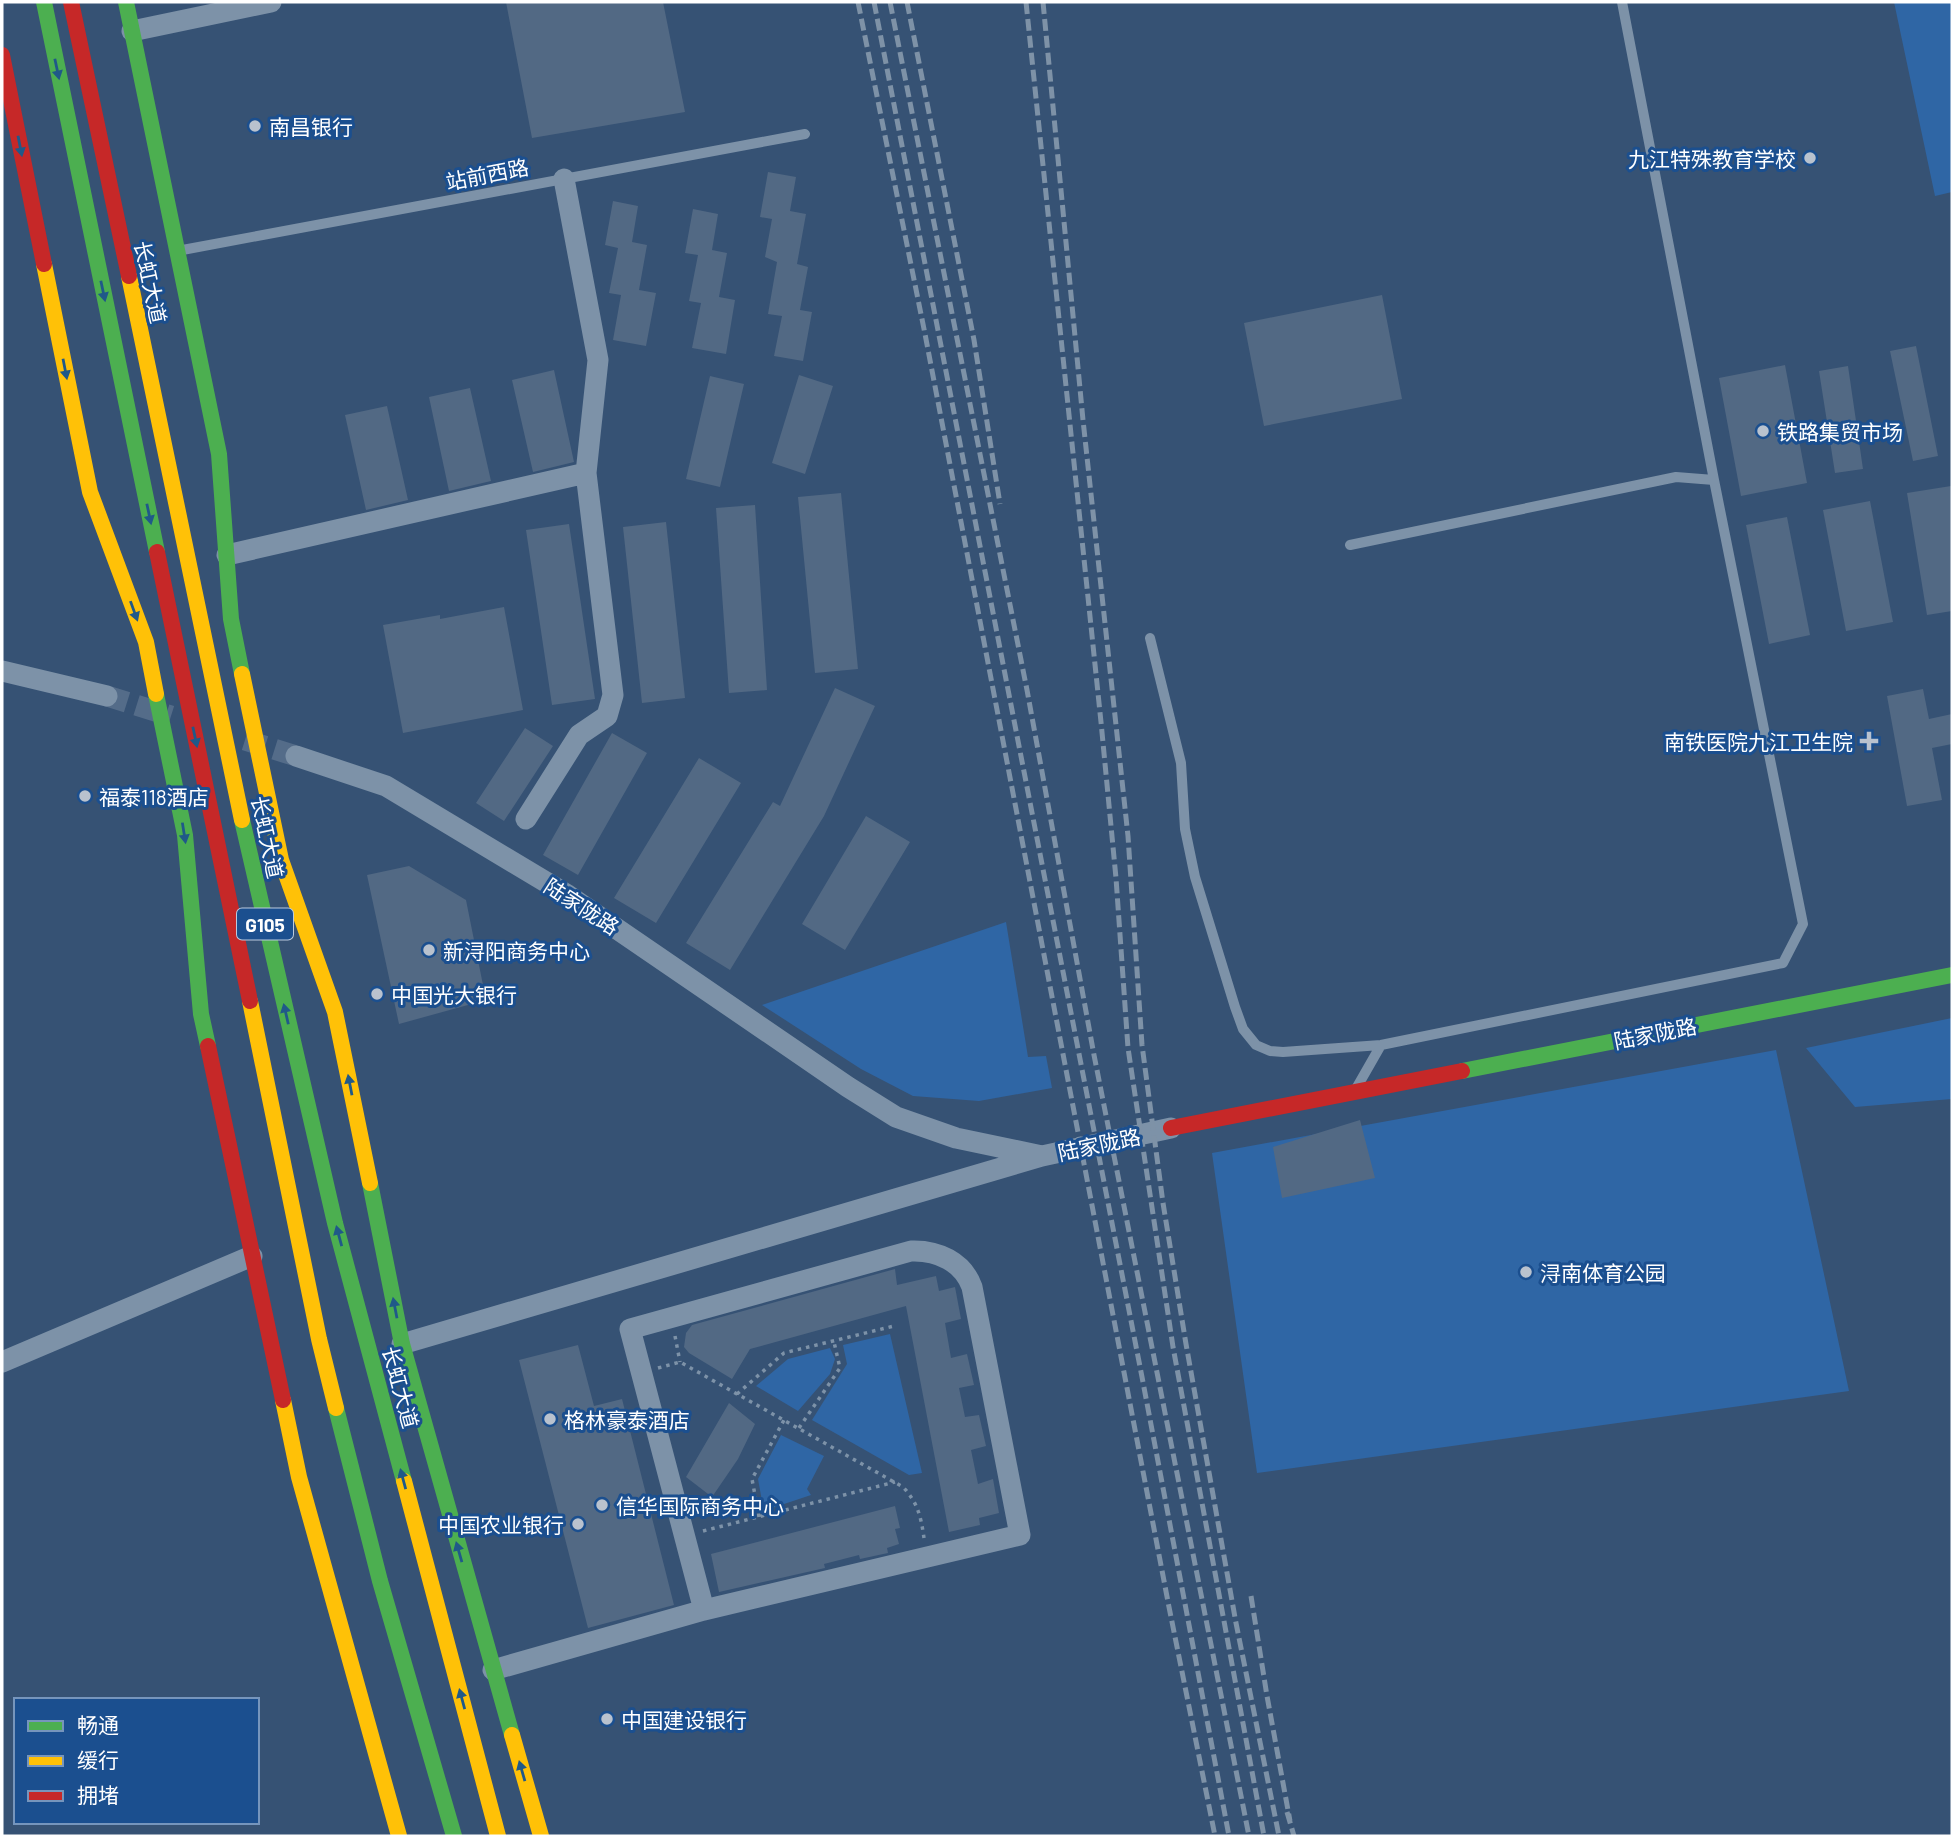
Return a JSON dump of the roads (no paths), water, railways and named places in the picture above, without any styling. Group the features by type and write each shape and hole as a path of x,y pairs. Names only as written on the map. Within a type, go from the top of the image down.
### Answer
{"main road":[{"name":"G105","path":"44,2 319,1339 380,1581 454,1836"},
{"name":"长虹大道","path":"71,2 263,913 335,1223 498,1836"},
{"path":"126,2 219,454 231,619 281,860 335,1012 402,1344 541,1836"},
{"path":"2,55 90,492 146,642 185,835 201,1014 299,1477 399,1836"},
{"name":"陆家陇路","path":"1171,1128 1952,975"}],"street":[{"path":"132,31 271,2"},
{"path":"526,819 579,735 607,716 613,695 586,474 598,360 564,179"},
{"path":"227,555 586,474"},
{"path":"2,671 107,696"},
{"name":"陆家陇路","path":"296,756 386,786 554,886 896,1117 956,1138 1042,1156 1171,1128"},
{"path":"402,1344 1042,1156"},
{"path":"494,1670 704,1610 1020,1535 972,1287 968,1276 957,1265 936,1254 911,1251 630,1329 704,1610"},
{"path":"2,1362 252,1256"}],"lane":[{"path":"1150,638 1181,763 1185,829 1195,877 1243,1029 1256,1045 1270,1051 1283,1052 1381,1045 1783,963 1803,925 1622,2"},
{"name":"站前西路","path":"177,251 805,134"},
{"path":"1350,545 1676,477 1714,480"},
{"path":"1353,1092 1381,1045"}],"tunnel":[{"path":"107,696 171,716"},
{"path":"245,740 296,756"}],"railway":[{"path":"858,2 925,334 1215,1836"},
{"path":"874,2 1229,1836"},
{"path":"890,2 1027,690 1094,1055 1249,1836"},
{"path":"907,2 974,340 1000,504"},
{"path":"1026,2 1101,722 1128,1048 1173,1347 1264,1836"},
{"path":"1043,2 1083,420 1128,836 1142,1045 1163,1203 1186,1344 1236,1623 1279,1836"},
{"path":"1251,1596 1290,1821"},
{"path":"1287,1812 1294,1836"}],"place":[{"name":"南昌银行","path":"255,126"},
{"name":"九江特殊教育学校","path":"1810,158"},
{"name":"铁路集贸市场","path":"1763,431"},
{"name":"南铁医院九江卫生院","path":"1869,741"},
{"name":"福泰118酒店","path":"85,796"},
{"name":"新浔阳商务中心","path":"429,950"},
{"name":"中国光大银行","path":"377,994"},
{"name":"浔南体育公园","path":"1526,1272"},
{"name":"格林豪泰酒店","path":"550,1419"},
{"name":"信华国际商务中心","path":"602,1505"},
{"name":"中国农业银行","path":"578,1524"},
{"name":"中国建设银行","path":"607,1719"}]}
